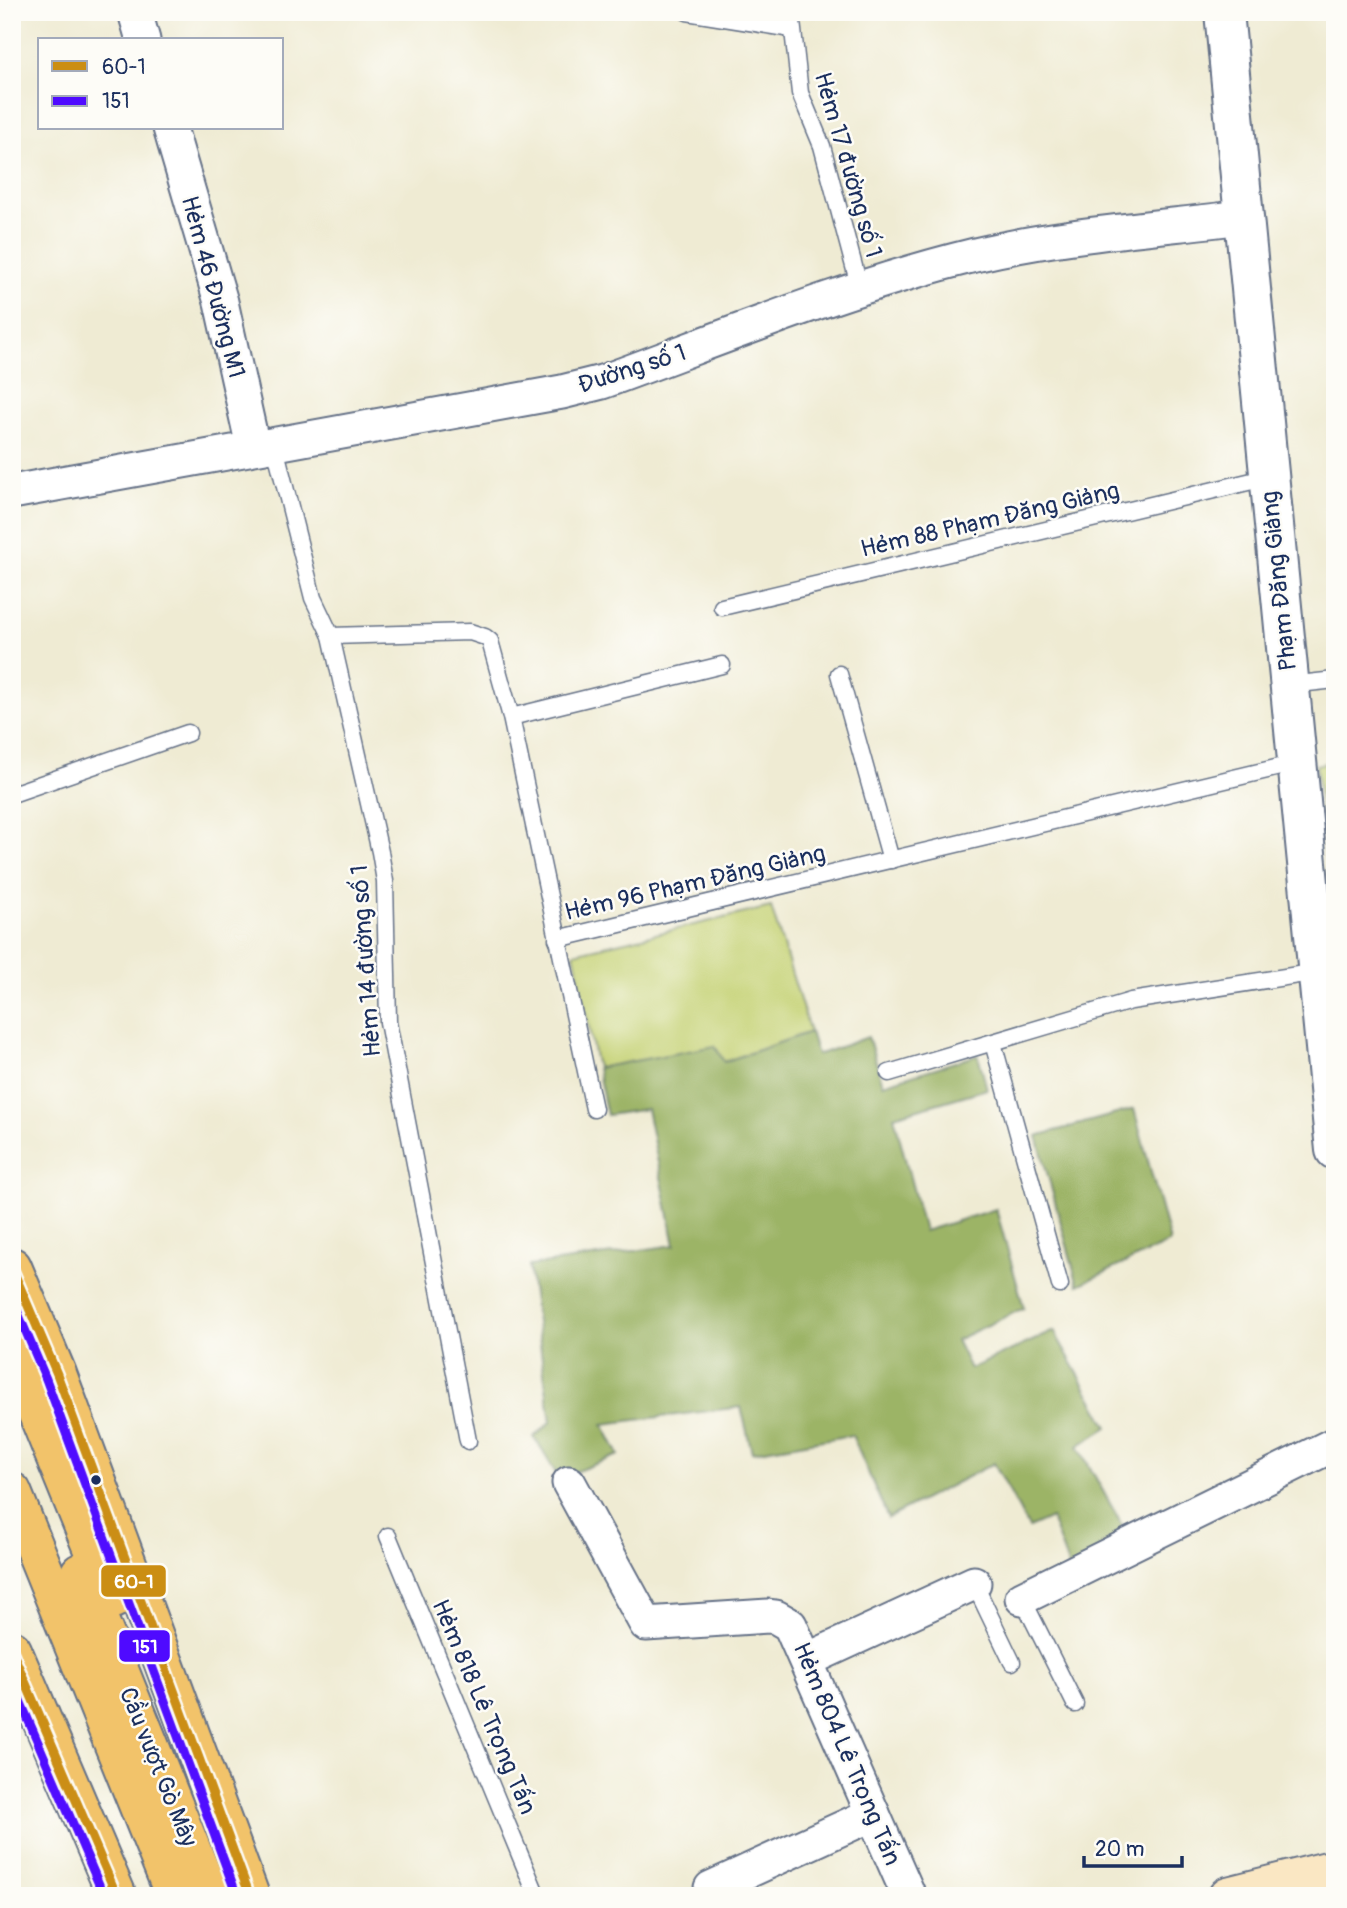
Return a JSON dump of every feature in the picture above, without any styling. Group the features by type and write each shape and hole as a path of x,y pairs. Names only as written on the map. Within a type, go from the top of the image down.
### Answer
{"highway":[{"path":"12,1267 57,1374 180,1706 231,1846 243,1895"},
{"name":"Cầu vượt Gò Mây","path":"12,1350 243,1895"},
{"name":"Cầu vượt Gò Mây","path":"12,1405 210,1896"},
{"name":"Cầu vượt Gò Mây","path":"12,1492 175,1896"},
{"path":"12,1561 148,1896"},
{"path":"12,1650 117,1896"},
{"path":"12,1697 19,1713 47,1731"}],"main road":[{"path":"1228,1896 1335,1869"}],"street":[{"path":"135,12 142,38"},
{"name":"Phạm Đăng Giảng","path":"1224,12 1335,1150"},
{"name":"Hẻm 46 Đường M1","path":"171,130 263,445"},
{"name":"Đường số 1","path":"12,492 562,392 602,382 860,289 976,255 1037,243 1244,216"},
{"path":"1023,1598 1335,1444"},
{"name":"Hẻm 804 Lê Trọng Tấn","path":"569,1483 646,1624 776,1617 790,1625 909,1896"},
{"path":"807,1660 974,1583"},
{"path":"711,1888 873,1814"}],"lane":[{"path":"687,12 792,21"},
{"name":"Hẻm 17 đường số 1","path":"792,21 800,93 822,146 860,289"},
{"name":"Hẻm 14 đường số 1","path":"263,445 313,598 331,636 380,852 385,881 388,1022 468,1441"},
{"name":"Hẻm 88 Phạm Đăng Giảng","path":"722,607 1269,477"},
{"name":"Hẻm 96 Phạm Đăng Giảng","path":"331,636 470,632 485,636 494,649 511,717 557,939 1297,763"},
{"path":"511,717 722,665"},
{"path":"839,674 891,860"},
{"path":"1290,685 1335,680"},
{"path":"12,794 188,733"},
{"path":"557,939 594,1109"},
{"path":"889,1073 1130,1002 1317,972"},
{"path":"993,1043 1060,1285"},
{"name":"Hẻm 818 Lê Trọng Tấn","path":"388,1536 537,1896"},
{"path":"974,1583 1012,1662"},
{"path":"1023,1598 1075,1704"}],"green space":[{"path":"1335,761 1335,953 1316,765"},
{"path":"771,907 810,1032 724,1062 715,1046 597,1068 574,953"},
{"path":"810,1032 817,1055 868,1037 883,1084 978,1055 987,1089 894,1116 924,1231 996,1209 1024,1308 956,1340 970,1369 1054,1331 1108,1427 1078,1446 1138,1554 1072,1576 1051,1518 1029,1528 994,1463 888,1518 852,1435 752,1452 741,1407 603,1424 619,1455 559,1478 534,1437 551,1422 529,1266 675,1245 647,1109 607,1115 597,1068 715,1046 724,1062"},
{"path":"1134,1109 1170,1242 1078,1285 1037,1136"}],"transit line":[{"name":"60-1","path":"12,1268 57,1374 250,1896"},
{"name":"151","path":"12,1299 46,1379 237,1896"},
{"name":"60-1","path":"12,1651 117,1896"},
{"name":"151","path":"12,1682 104,1896"}]}
